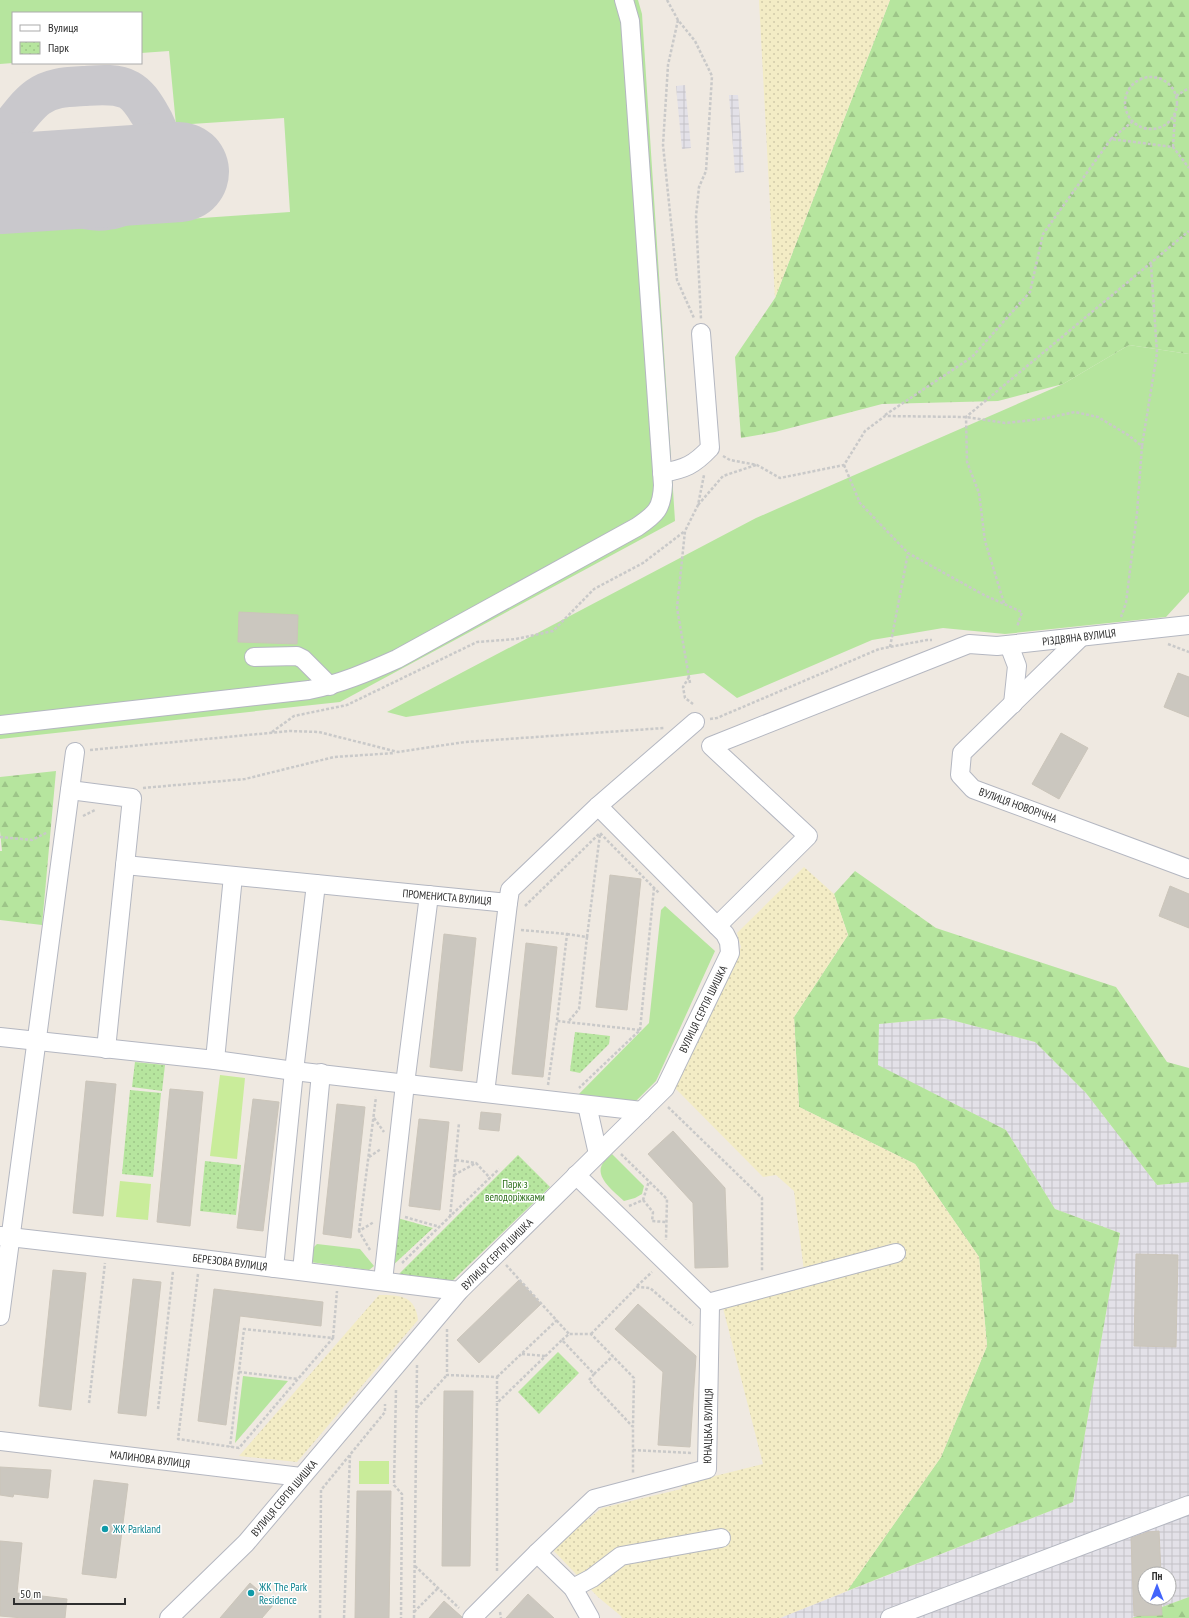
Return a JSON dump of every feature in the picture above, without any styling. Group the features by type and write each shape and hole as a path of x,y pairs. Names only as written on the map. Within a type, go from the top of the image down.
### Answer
{"street":[{"path":"0,725 309,690 330,686 360,676 396,659 637,527 659,510 664,485 630,21 624,0"},
{"path":"662,473 689,466 699,460 710,448 701,333"},
{"name":"РІЗДВЯНА ВУЛИЦЯ","path":"717,926 808,836 711,746 969,644 997,646 1013,637 1081,637 1189,625"},
{"path":"1013,637 1017,666 1013,704"},
{"name":"ВУЛИЦЯ НОВОРІЧНА","path":"1081,637 962,753 960,775 973,789 1189,869"},
{"path":"254,657 297,656 330,686"},
{"name":"ПРОМЕНИСТА ВУЛИЦЯ","path":"125,865 516,905 510,890 598,806 695,722"},
{"path":"0,1316 6,1236 36,1041 75,752"},
{"path":"70,790 132,798 106,1049"},
{"name":"ВУЛИЦЯ СЕРГІЯ ШИШКА","path":"169,1618 246,1542 459,1290 665,1088 730,953 729,942 725,934 598,806"},
{"path":"215,1060 233,876"},
{"path":"274,1268 294,1071 316,884"},
{"path":"383,1281 405,1084 429,896"},
{"path":"485,1093 516,905"},
{"path":"0,1037 215,1060 294,1071 322,1073 642,1111"},
{"path":"302,1271 322,1073"},
{"path":"587,1105 598,1154"},
{"path":"576,1175 708,1303 896,1253"},
{"name":"БЕРЕЗОВА ВУЛИЦЯ","path":"6,1236 459,1290"},
{"name":"ЮНАЦЬКА ВУЛИЦЯ","path":"467,1614 497,1593 594,1499 707,1469 710,1305 708,1303"},
{"name":"МАЛИНОВА ВУЛИЦЯ","path":"0,1441 301,1477"},
{"path":"890,1618 1189,1505"},
{"path":"573,1588 592,1578 621,1556 721,1538"},
{"path":"537,1553 573,1588 590,1618"}],"path":[{"path":"667,0 678,20 695,41 712,76 706,171 699,187 696,216 701,333"},
{"path":"678,20 668,65 663,145 677,280 701,333"},
{"path":"1175,113 1167,123 1156,129 1139,127 1132,122 1127,115 1125,98 1128,90 1140,79 1149,77 1158,78 1166,82 1172,88 1176,96 1177,104 1173,147 1189,168"},
{"path":"1176,96 1189,88"},
{"path":"698,505 710,448 730,460 757,465 780,478 844,465 865,431 972,357 1030,292 1043,234 1111,139 1132,122"},
{"path":"1111,139 1173,147"},
{"path":"966,416 1189,231"},
{"path":"1116,632 1126,603 1137,513 1142,446 1157,353 1150,263"},
{"path":"885,416 966,416 1005,423 1042,419 1074,412 1098,416 1128,435 1142,446"},
{"path":"966,416 967,462 979,493 985,541 1004,603"},
{"path":"690,683 677,608 685,531 698,505 723,476 757,465"},
{"path":"844,465 860,503 908,553 984,595 1022,612 1013,637"},
{"path":"272,732 294,716 347,704 477,642 516,638 553,631 594,589 643,563 685,531"},
{"path":"890,647 908,553"},
{"path":"695,722 717,718 879,649 927,640 934,641"},
{"path":"689,677 683,687 684,698 693,704"},
{"path":"138,790 145,787 245,779 334,757 398,752 465,742 669,727"},
{"path":"75,752 290,731 319,732 398,752"},
{"path":"0,837 32,840 102,807"},
{"path":"516,905 600,833"},
{"path":"600,833 659,893"},
{"path":"568,1022 579,1009 600,833"},
{"path":"577,1091 640,1030 654,888"},
{"path":"520,937 521,930 588,937"},
{"path":"548,1087 567,934"},
{"path":"557,1021 640,1030"},
{"path":"359,1231 379,1080"},
{"path":"667,1106 762,1198 762,1280"},
{"path":"450,1218 459,1123"},
{"path":"619,1151 667,1199 666,1242"},
{"path":"456,1160 476,1163 490,1178"},
{"path":"454,1175 476,1163"},
{"path":"383,1281 450,1218 499,1169"},
{"path":"644,1200 650,1181"},
{"path":"624,1207 644,1200"},
{"path":"644,1200 653,1212 652,1221 666,1222"},
{"path":"89,1404 106,1260"},
{"path":"505,1263 569,1334"},
{"path":"158,1409 174,1269"},
{"path":"198,1271 178,1439 230,1447 239,1448 333,1338 338,1288"},
{"path":"591,1334 637,1287 650,1288 694,1326"},
{"path":"447,1375 497,1377 557,1320"},
{"path":"417,1408 447,1375 448,1324"},
{"path":"230,1447 244,1329 333,1338"},
{"path":"497,1402 569,1334 591,1334 634,1378 633,1475"},
{"path":"562,1340 594,1374"},
{"path":"522,1354 545,1356"},
{"path":"613,1356 589,1380 633,1427"},
{"path":"414,1618 418,1358"},
{"path":"239,1372 298,1379"},
{"path":"497,1377 497,1593"},
{"path":"396,1384 394,1485 402,1494 401,1618"},
{"path":"633,1450 700,1454"},
{"path":"320,1618 321,1490 350,1454 344,1618"},
{"path":"415,1566 467,1614"},
{"path":"414,1612 438,1588"}],"shaded area":[{"path":"685,85 691,148 682,149 676,86"},
{"path":"729,95 738,95 744,172 735,173"},
{"path":"944,1018 1035,1042 1086,1093 1157,1185 1189,1182 1189,1597 1177,1601 1177,1566 1137,1566 1137,1606 1165,1606 1132,1618 780,1618 1073,1502 1120,1233 1055,1209 1006,1130 877,1065 879,1024"}],"green space":[{"path":"0,0 638,0 642,14 675,521 340,702 0,739 0,232 290,212 284,118 176,125 169,51 142,53 142,12 12,12 12,63 0,64"},
{"path":"890,0 1189,0 1189,354 1129,345 1063,384 998,401 882,404 775,432 741,438 735,357 775,298"},
{"path":"1129,345 1189,354 1189,592 1166,617 1005,634 943,628 872,640 737,698 704,673 406,717 387,712 756,518 1063,384"},
{"path":"56,771 42,925 0,920 0,851 2,851 0,831 0,777"},
{"path":"855,871 936,928 1116,987 1167,1062 1189,1068 1189,1182 1157,1185 1086,1093 1035,1042 944,1018 879,1024 878,1065 1006,1130 1055,1209 1120,1233 1073,1502 847,1591 941,1457 987,1346 979,1257 915,1164 799,1107 794,1017 848,935 834,894"},
{"path":"665,906 715,951 656,1081 635,1102 576,1097 649,1023 661,910"},
{"path":"575,1032 610,1036 609,1044 580,1073 570,1071"},
{"path":"135,1062 165,1065 162,1091 132,1087"},
{"path":"220,1075 245,1078 237,1159 210,1156"},
{"path":"130,1090 161,1093 153,1177 122,1174"},
{"path":"612,1154 644,1186 642,1194 624,1201 603,1179 601,1168 604,1162"},
{"name":"Парк з велодоріжками","path":"518,1155 550,1187 447,1286 394,1279"},
{"path":"205,1161 241,1165 236,1215 200,1211"},
{"path":"120,1181 151,1184 148,1220 116,1217"},
{"path":"394,1217 433,1228 390,1268"},
{"path":"317,1244 360,1249 374,1266 369,1270 310,1262 307,1254"},
{"path":"558,1352 579,1373 539,1414 518,1392"},
{"path":"243,1376 288,1381 235,1443"},
{"path":"359,1461 389,1461 389,1484 359,1484"},
{"path":"1189,1597 1189,1618 1132,1618 1165,1606 1177,1606 1177,1601"}],"sand":[{"path":"759,0 890,0 775,298"},
{"path":"804,867 834,894 848,935 794,1017 799,1107 915,1164 979,1257 987,1346 941,1457 847,1591 780,1618 622,1618 598,1597 551,1548 602,1508 681,1489 683,1484 763,1464 723,1308 806,1287 794,1191 776,1175 763,1177 674,1087 741,947 737,933"},
{"path":"379,1295 406,1298 414,1306 418,1320 297,1462 239,1456"}],"building":[{"path":"239,612 298,615 297,644 238,642"},
{"path":"1178,673 1189,677 1189,717 1164,707"},
{"path":"1061,733 1088,748 1059,799 1032,784"},
{"path":"610,875 641,879 627,1010 596,1007"},
{"path":"1170,886 1189,894 1189,928 1159,916"},
{"path":"444,934 476,938 462,1071 430,1067"},
{"path":"526,943 557,947 543,1077 512,1074"},
{"path":"86,1081 116,1084 103,1216 73,1213"},
{"path":"170,1089 203,1092 190,1226 157,1222"},
{"path":"253,1099 279,1102 263,1231 237,1228"},
{"path":"337,1104 365,1107 351,1238 323,1234"},
{"path":"481,1112 501,1114 499,1131 479,1129"},
{"path":"419,1119 449,1122 440,1210 409,1206"},
{"path":"673,1131 725,1188 728,1267 695,1268 693,1203 648,1154"},
{"path":"1136,1254 1178,1255 1176,1347 1134,1346"},
{"path":"53,1270 86,1273 71,1410 39,1406"},
{"path":"133,1279 161,1282 146,1416 118,1413"},
{"path":"519,1280 541,1304 479,1363 457,1340"},
{"path":"214,1289 323,1302 321,1326 240,1316 226,1425 198,1421"},
{"path":"638,1304 696,1356 690,1447 658,1445 663,1372 615,1329"},
{"path":"444,1391 473,1391 470,1566 442,1566"},
{"path":"0,1467 51,1470 48,1498 14,1494 13,1497 0,1495"},
{"name":"ЖК Parkland","path":"94,1480 128,1484 116,1578 82,1574"},
{"path":"357,1491 391,1491 389,1618 355,1618"},
{"path":"1159,1531 1161,1566 1137,1566 1137,1606 1161,1606 1162,1615 1134,1616 1131,1538 1148,1532"},
{"path":"0,1541 22,1543 17,1593 67,1599 65,1618 23,1618 0,1616"},
{"name":"ЖК The Park Residence","path":"250,1583 274,1604 262,1618 220,1618"},
{"path":"528,1594 554,1618 506,1618"},
{"path":"444,1601 462,1617 462,1618 429,1618"}],"taxiway":[{"path":"0,141 28,106 43,94 60,88 101,85 119,86 129,90 135,95 151,116 159,137 161,153 155,176 140,195 119,207 102,211 83,209 69,204 39,189 9,184"}],"runway":[{"path":"0,184 179,172"}],"place":[{"name":"ЖК Parkland","path":"105,1529"},
{"name":"ЖК The Park Residence","path":"251,1593"}]}
